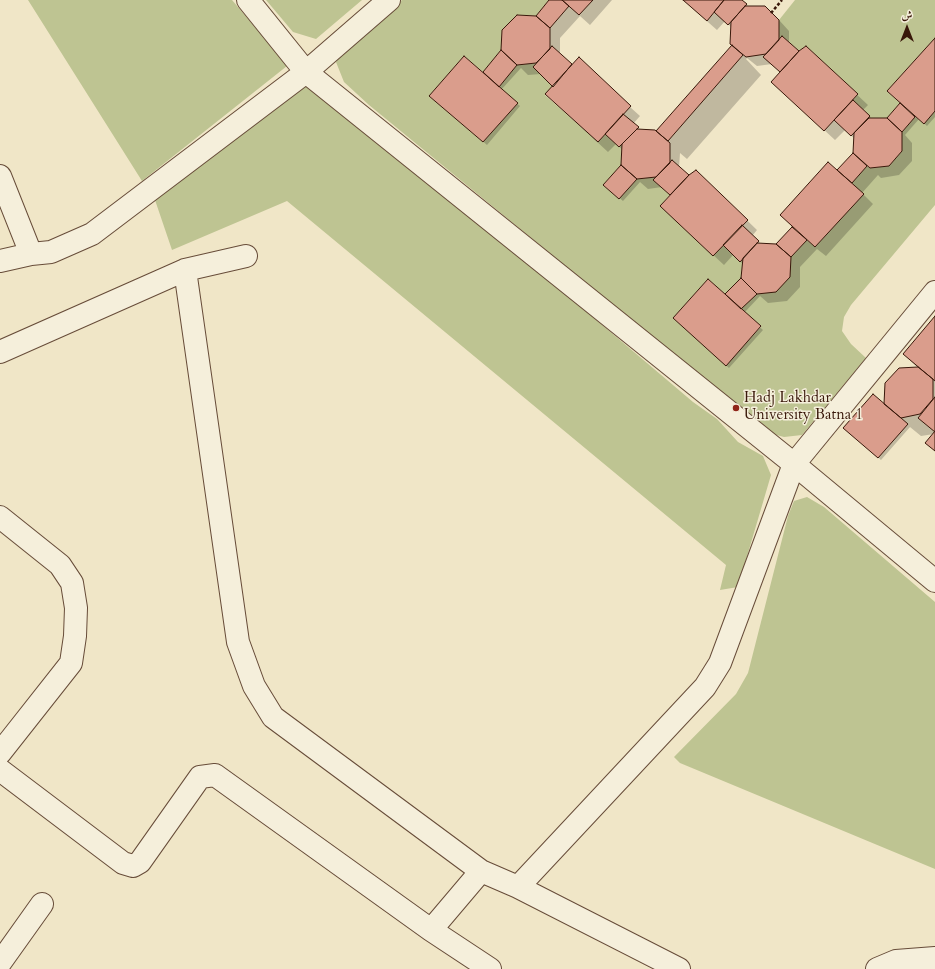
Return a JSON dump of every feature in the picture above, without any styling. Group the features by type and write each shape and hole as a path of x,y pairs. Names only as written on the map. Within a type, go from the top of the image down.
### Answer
{"street":[{"path":"248,0 306,72 794,464 935,581"},
{"path":"0,261 31,254 51,252 92,234 306,72 389,0"},
{"path":"0,176 31,254"},
{"path":"0,352 185,270 246,256"},
{"path":"185,270 238,642 254,686 273,717 481,871 518,887 679,969"},
{"path":"518,887 705,687 720,664 794,464 935,292"},
{"path":"0,517 60,564 72,583 76,608 75,636 71,663 0,753"},
{"path":"0,770 123,863 134,866 140,862 200,777 215,775 431,930 490,969"},
{"path":"431,930 481,871"},
{"path":"0,962 42,904"},
{"path":"877,969 896,961 935,958"}],"path":[{"path":"771,12 782,0"}],"green space":[{"path":"28,0 232,0 287,66 142,181"},
{"path":"266,0 362,0 316,39 293,32"},
{"path":"402,0 549,0 536,16 517,15 502,30 501,50 483,72 464,56 429,96 483,142 518,103 499,87 517,65 536,63 533,67 553,87 545,95 598,142 605,134 619,147 622,144 621,165 603,185 619,199 637,179 656,177 653,180 670,195 660,206 723,245 740,261 743,258 741,278 725,294 708,279 673,318 726,365 761,327 741,309 807,240 815,247 863,194 852,183 867,166 870,168 889,166 902,151 902,132 915,117 924,123 935,111 935,205 851,305 844,317 842,331 851,344 866,358 802,435 784,437 769,433 369,105 344,82 336,62 342,51"},
{"path":"795,0 935,0 935,38 887,91 900,103 887,118 869,118 870,116 853,100 858,94 806,46 799,51 782,36 779,40 779,20"},
{"path":"306,81 509,246 693,402 717,419 738,442 763,456 771,475 738,587 720,590 726,565 287,201 172,250 155,200"},
{"path":"807,497 824,507 935,602 935,869 680,763 674,757 736,694 748,673 788,516 794,501"}],"building":[{"path":"549,0 562,0 569,6 550,28 536,16"},
{"path":"562,0 593,0 579,15"},
{"path":"683,0 724,0 707,21"},
{"path":"724,0 742,0 747,4 728,25 714,12"},
{"path":"745,6 765,6 779,20 779,40 766,54 746,57 730,44 731,22"},
{"path":"517,15 536,16 550,28 550,49 536,63 517,65 501,50 502,30"},
{"path":"782,36 799,51 780,72 763,57"},
{"path":"935,38 935,111 924,124 887,91"},
{"path":"732,45 743,55 668,141 656,131"},
{"path":"552,46 572,64 553,87 533,67"},
{"path":"806,46 858,94 824,131 771,82 799,51"},
{"path":"501,50 517,65 499,87 483,72"},
{"path":"464,56 518,103 483,142 429,96"},
{"path":"579,57 631,106 598,142 545,94"},
{"path":"853,100 870,116 851,136 834,120"},
{"path":"900,103 915,117 902,132 887,118"},
{"path":"623,114 639,127 619,147 605,134"},
{"path":"869,118 887,118 902,132 902,151 889,166 870,168 853,153 854,133"},
{"path":"637,129 655,130 670,143 670,163 656,177 637,179 621,165 622,144"},
{"path":"853,153 867,166 852,183 837,170"},
{"path":"672,160 689,175 670,195 653,180"},
{"path":"828,162 864,194 815,247 780,215"},
{"path":"621,165 637,179 619,199 603,185"},
{"path":"696,170 748,220 713,256 660,206 689,175"},
{"path":"742,225 759,241 740,262 723,245"},
{"path":"792,227 807,240 791,257 776,244"},
{"path":"757,243 776,244 791,257 790,277 776,292 757,294 741,278 743,258"},
{"path":"741,278 757,294 741,309 725,294"},
{"path":"708,279 761,326 726,366 673,318"},
{"path":"935,316 935,381 903,354"},
{"path":"918,367 933,379 933,399 920,414 901,418 884,404 885,383 899,368"},
{"path":"873,394 908,424 878,458 843,428"},
{"path":"935,397 935,432 918,418"},
{"path":"935,431 935,451 925,443"}],"place":[{"name":"Hadj Lakhdar University Batna 1","path":"736,408"}]}
